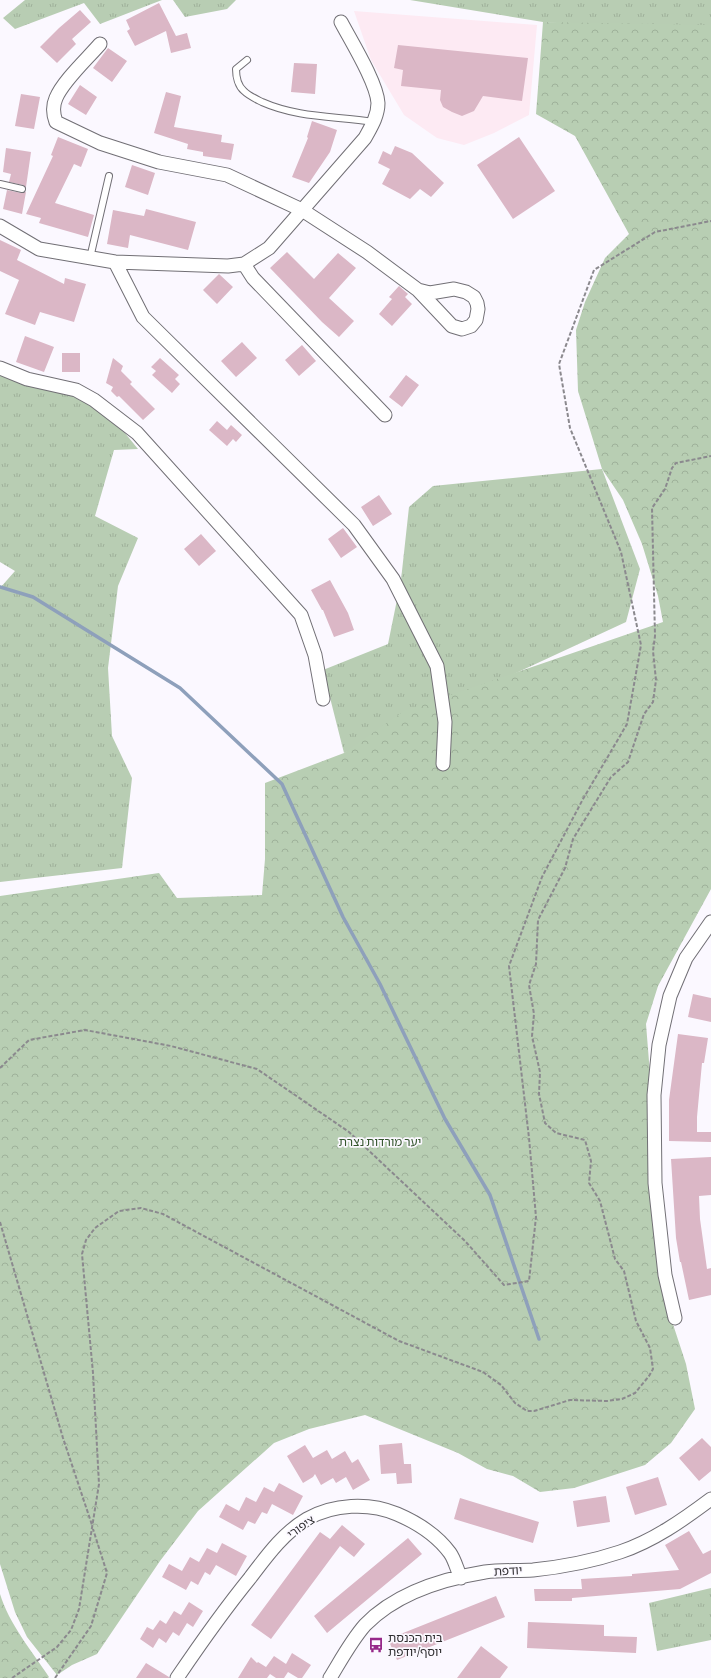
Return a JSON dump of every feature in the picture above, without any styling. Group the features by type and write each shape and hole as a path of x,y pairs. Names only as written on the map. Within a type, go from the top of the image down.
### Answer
{"street":[{"path":"0,226 39,249 115,262 228,266 244,264 269,248 365,138 374,122 378,103 372,80 341,22"},
{"path":"100,44 68,80 56,98 52,112 56,122 100,143 159,162 228,176 302,210 367,252 418,290"},
{"path":"115,262 143,316 354,525 393,579 437,666 445,722 443,764"},
{"path":"244,264 253,278 385,415"},
{"path":"0,368 27,379 76,390 94,400 137,433 301,615 315,655 323,699"},
{"path":"675,1318 665,1275 655,1183 654,1095 659,1045 670,996 686,958 711,922"},
{"name":"יודפת","path":"330,1678 348,1646 366,1625 386,1608 412,1593 437,1583 486,1572 534,1570 586,1561 620,1552 649,1540 680,1522 711,1499"},
{"name":"ציפורי","path":"177,1678 230,1603 270,1552 290,1532 307,1519 325,1511 346,1506 369,1507 389,1510 412,1520 433,1533 451,1554 461,1578"}],"lane":[{"path":"247,60 236,69 237,78 242,90 270,106 302,115 352,118 374,122"},
{"path":"90,258 109,176"},
{"path":"0,184 22,189"}],"path":[{"path":"0,1068 30,1040 85,1030 171,1046 257,1069 349,1132 465,1241 504,1285 529,1281 536,1217 530,1138 509,966 542,877 582,799 627,724 641,645 621,552 570,428 559,364 594,270 655,232 711,221"},
{"path":"12,1678 57,1647 71,1630 79,1609 99,1484 93,1373 82,1254 86,1240 95,1228 119,1211 141,1208 163,1214 399,1342 483,1372 501,1386 514,1403 527,1411 534,1411 570,1400 607,1401 622,1399 635,1393 649,1376 653,1369 650,1348 636,1321 624,1271 615,1259 600,1202 589,1183 591,1161 585,1140 556,1133 545,1123 539,1094 540,1072 532,1036 534,1014 529,984 536,964 538,920 565,868 573,839 611,777 628,762 644,714 653,702 656,680 653,651 655,636 652,508 665,489 672,468 676,463 711,456"},
{"path":"0,1222 63,1438 107,1573 91,1626 55,1678"}],"shaded area":[{"path":"354,11 537,25 529,115 494,133 464,145 437,138 404,115 371,60"}],"green space":[{"path":"25,0 162,0 100,24 84,3 15,29 3,18"},
{"path":"173,0 236,0 227,9 185,17"},
{"path":"410,0 711,0 711,34 543,22"},
{"name":"יער מורדות נצרת","path":"543,22 711,25 711,889 658,986 646,1024 669,1312 686,1364 695,1409 671,1443 645,1465 574,1488 540,1492 513,1476 487,1469 458,1453 365,1415 309,1429 274,1443 198,1511 160,1561 97,1654 72,1665 57,1675 27,1637 15,1612 0,1564 0,896 159,873 177,898 262,895 265,859 265,783 344,753 404,711 663,622 658,596 642,544 623,500 602,469 578,391 576,330 585,302 605,258 629,234 575,136 536,114"},
{"path":"0,373 22,381 90,390 138,449 114,450 95,516 138,538 118,586 108,668 112,736 132,778 122,868 0,882 0,588 15,571 0,562"},
{"path":"602,469 640,569 626,622 344,753 323,670 388,644 401,580 409,507 433,486"},
{"path":"711,1588 711,1640 657,1651 649,1603"},
{"path":"0,1594 15,1627 49,1677 48,1678 0,1678"}],"building":[{"path":"159,3 176,36 187,33 191,48 171,53 166,31 135,46 127,31 130,29 126,20"},
{"path":"80,10 91,22 72,39 76,44 57,63 40,47"},
{"path":"398,45 528,58 522,101 483,96 474,111 462,116 452,112 443,107 440,100 441,90 401,86 403,70 394,68"},
{"path":"108,48 127,61 112,82 93,68"},
{"path":"294,63 317,64 315,94 291,92"},
{"path":"80,85 97,97 86,115 68,104"},
{"path":"166,92 181,96 174,127 222,135 221,142 234,144 231,160 203,156 203,152 187,149 188,144 154,133"},
{"path":"21,94 40,97 34,129 15,126"},
{"path":"312,121 337,130 330,152 309,183 292,177 308,138 307,137"},
{"path":"58,137 88,149 81,167 74,164 55,203 94,215 88,237 39,223 41,218 26,214 53,156 51,155"},
{"path":"519,137 555,191 513,219 477,165"},
{"path":"395,146 412,153 444,183 431,197 420,189 410,199 382,184 390,169 378,163 383,151 391,155"},
{"path":"6,148 31,152 26,187 9,182 11,174 3,172"},
{"path":"132,165 155,173 148,195 125,187"},
{"path":"7,190 21,193 26,192 22,214 3,209"},
{"path":"146,209 196,222 188,250 130,235 128,248 107,244 113,210 144,216"},
{"path":"0,240 21,250 17,260 64,284 65,278 86,284 74,322 40,312 35,325 5,314 19,280 0,271"},
{"path":"287,252 314,279 338,253 356,268 329,298 354,321 339,337 322,322 270,268"},
{"path":"219,274 233,287 217,304 203,290"},
{"path":"399,286 408,294 405,297 412,304 392,326 379,314 392,299 389,297"},
{"path":"25,336 54,347 44,372 16,362"},
{"path":"242,342 257,358 236,377 221,361"},
{"path":"302,345 316,361 299,376 285,360"},
{"path":"62,353 80,353 80,372 62,372"},
{"path":"113,358 123,366 121,371 132,382 130,384 155,409 143,420 119,396 117,397 111,391 113,387 106,383"},
{"path":"160,358 179,375 175,379 180,384 172,393 152,375 156,371 151,367"},
{"path":"406,375 419,385 402,407 389,397"},
{"path":"217,421 227,430 231,425 242,435 236,442 233,439 227,446 209,430"},
{"path":"379,495 392,514 373,526 361,507"},
{"path":"343,528 357,547 341,558 328,539"},
{"path":"201,534 216,551 199,566 184,549"},
{"path":"330,580 348,613 354,630 334,637 323,610 311,590"},
{"path":"693,994 711,998 711,1022 688,1017"},
{"path":"678,1034 708,1038 704,1063 702,1063 697,1132 711,1132 711,1142 669,1141 669,1100"},
{"path":"711,1157 711,1195 699,1196 700,1219 707,1269 711,1268 711,1295 689,1300 676,1238 671,1159"},
{"path":"702,1438 711,1447 711,1471 699,1481 679,1458"},
{"path":"402,1443 404,1464 411,1464 412,1483 397,1484 396,1473 381,1474 379,1445"},
{"path":"305,1445 313,1458 327,1450 332,1459 345,1451 352,1463 358,1459 370,1480 353,1490 346,1477 336,1483 333,1478 321,1485 315,1474 303,1483 287,1456"},
{"path":"658,1477 667,1505 635,1515 626,1487"},
{"path":"279,1483 303,1496 293,1515 272,1504 267,1514 262,1512 255,1524 248,1521 243,1530 219,1517 226,1504 239,1511 246,1497 256,1502 264,1487 274,1492"},
{"path":"606,1496 610,1522 577,1527 573,1501"},
{"path":"460,1498 539,1522 533,1543 454,1519"},
{"path":"342,1525 365,1544 354,1557 340,1546 271,1639 251,1625 320,1532 330,1539"},
{"path":"689,1531 703,1554 711,1550 711,1573 680,1589 572,1598 572,1601 535,1601 534,1589 582,1589 581,1579 632,1576 632,1574 679,1570 665,1545"},
{"path":"408,1538 422,1554 327,1633 314,1616"},
{"path":"222,1543 247,1556 236,1576 216,1565 210,1575 205,1572 198,1585 191,1581 186,1590 162,1577 169,1564 182,1571 190,1557 199,1562 207,1548 217,1553"},
{"path":"496,1596 505,1617 397,1660 388,1639"},
{"path":"189,1602 203,1611 193,1627 187,1623 179,1636 173,1632 166,1643 159,1638 153,1648 140,1639 147,1627 153,1630 160,1620 166,1624 174,1611 181,1615"},
{"path":"528,1622 604,1625 604,1636 637,1637 636,1653 527,1648"},
{"path":"481,1646 508,1667 500,1678 457,1678"},
{"path":"292,1653 311,1665 302,1678 298,1678 288,1672 284,1678 276,1678 270,1674 267,1678 238,1678 251,1657 257,1663 258,1662 266,1667 274,1656 286,1664"},
{"path":"146,1663 169,1677 169,1678 136,1678"}],"waterway":[{"path":"0,587 33,597 180,688 282,784 343,917 380,984 445,1119 490,1195 539,1339"}],"place":[{"name":"בית הכנסת יוסף/יודפת","path":"376,1645"}]}
